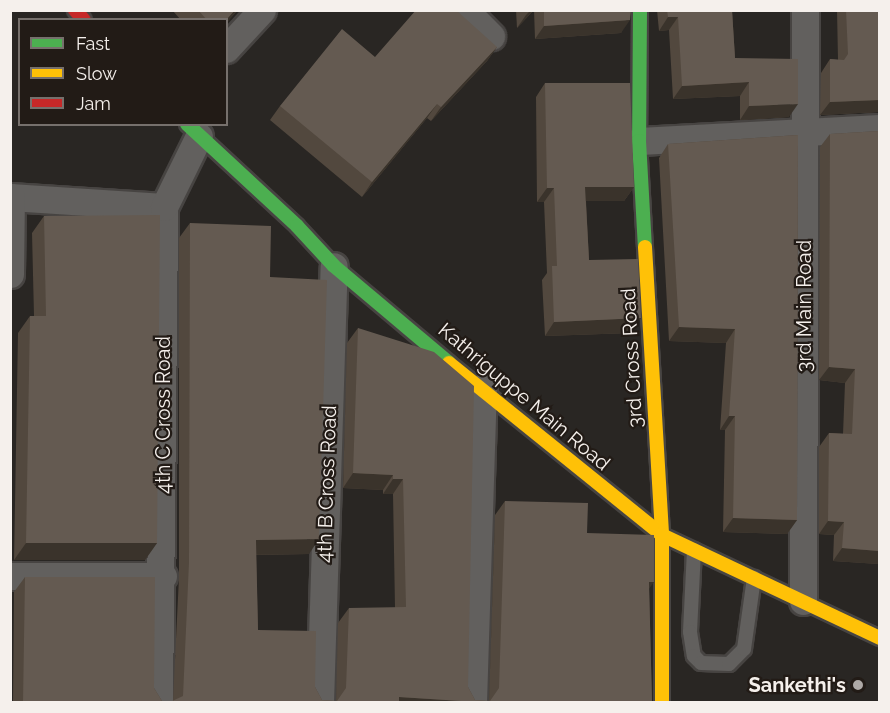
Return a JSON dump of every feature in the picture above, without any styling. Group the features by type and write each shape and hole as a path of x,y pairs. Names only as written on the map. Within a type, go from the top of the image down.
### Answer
{"main road":[{"name":"3rd Cross Road","path":"640,10 639,141 662,534 662,702"},
{"name":"Kathriguppe Main Road","path":"193,130 297,226 334,266 483,387 506,411 662,534 879,638"}],"street":[{"path":"228,47 262,10"},
{"path":"465,10 491,36"},
{"name":"3rd Main Road","path":"803,602 805,10"},
{"path":"639,141 879,128"},
{"name":"4th C Cross Road","path":"159,702 163,576 164,207 193,130"},
{"path":"10,274 11,197 164,207"},
{"name":"4th B Cross Road","path":"320,702 334,266"},
{"path":"473,702 483,387"},
{"path":"10,576 163,576"}],"lane":[{"path":"694,550 690,632 694,656 701,663 729,664 744,649 754,578"}],"building":[{"path":"198,10 235,10 228,18 205,18"},
{"path":"416,10 456,10 497,47 441,107 437,104 372,182 280,106 342,29 375,57"},
{"path":"544,10 631,10 630,20 544,26"},
{"path":"667,10 732,10 735,58 798,59 798,104 749,106 749,82 682,86 678,17 668,17"},
{"path":"846,10 879,10 879,100 830,102 830,59 844,60 848,54"},
{"path":"545,83 630,83 634,187 585,187 589,260 638,259 641,318 554,322 552,266 557,266 554,188 547,188"},
{"path":"879,131 879,551 842,548 844,522 828,521 829,433 852,434 855,369 829,367 830,134"},
{"path":"798,135 797,520 733,518 735,416 729,416 735,329 679,327 668,144"},
{"path":"160,215 157,543 26,543 30,316 46,316 44,216"},
{"path":"190,223 271,226 270,277 327,280 319,539 256,540 258,630 316,631 315,687 322,700 337,701 346,688 349,608 406,607 403,479 393,479 393,475 353,473 358,328 434,352 474,386 468,687 475,700 490,701 499,688 505,501 588,503 587,533 654,535 654,582 649,582 652,702 477,702 399,697 399,702 170,702 183,696 189,562"},
{"path":"25,577 155,577 154,688 162,701 168,702 23,702"}],"traffic: fast":[{"path":"640,10 639,141 645,247"},
{"path":"189,126 297,226 334,266 449,363"}],"traffic: slow":[{"path":"645,247 662,535 662,702"},
{"path":"449,363 662,535 880,638"}],"traffic: jam":[{"path":"75,10 82,18"}],"place":[{"name":"Sankethi's","path":"858,685"}]}
